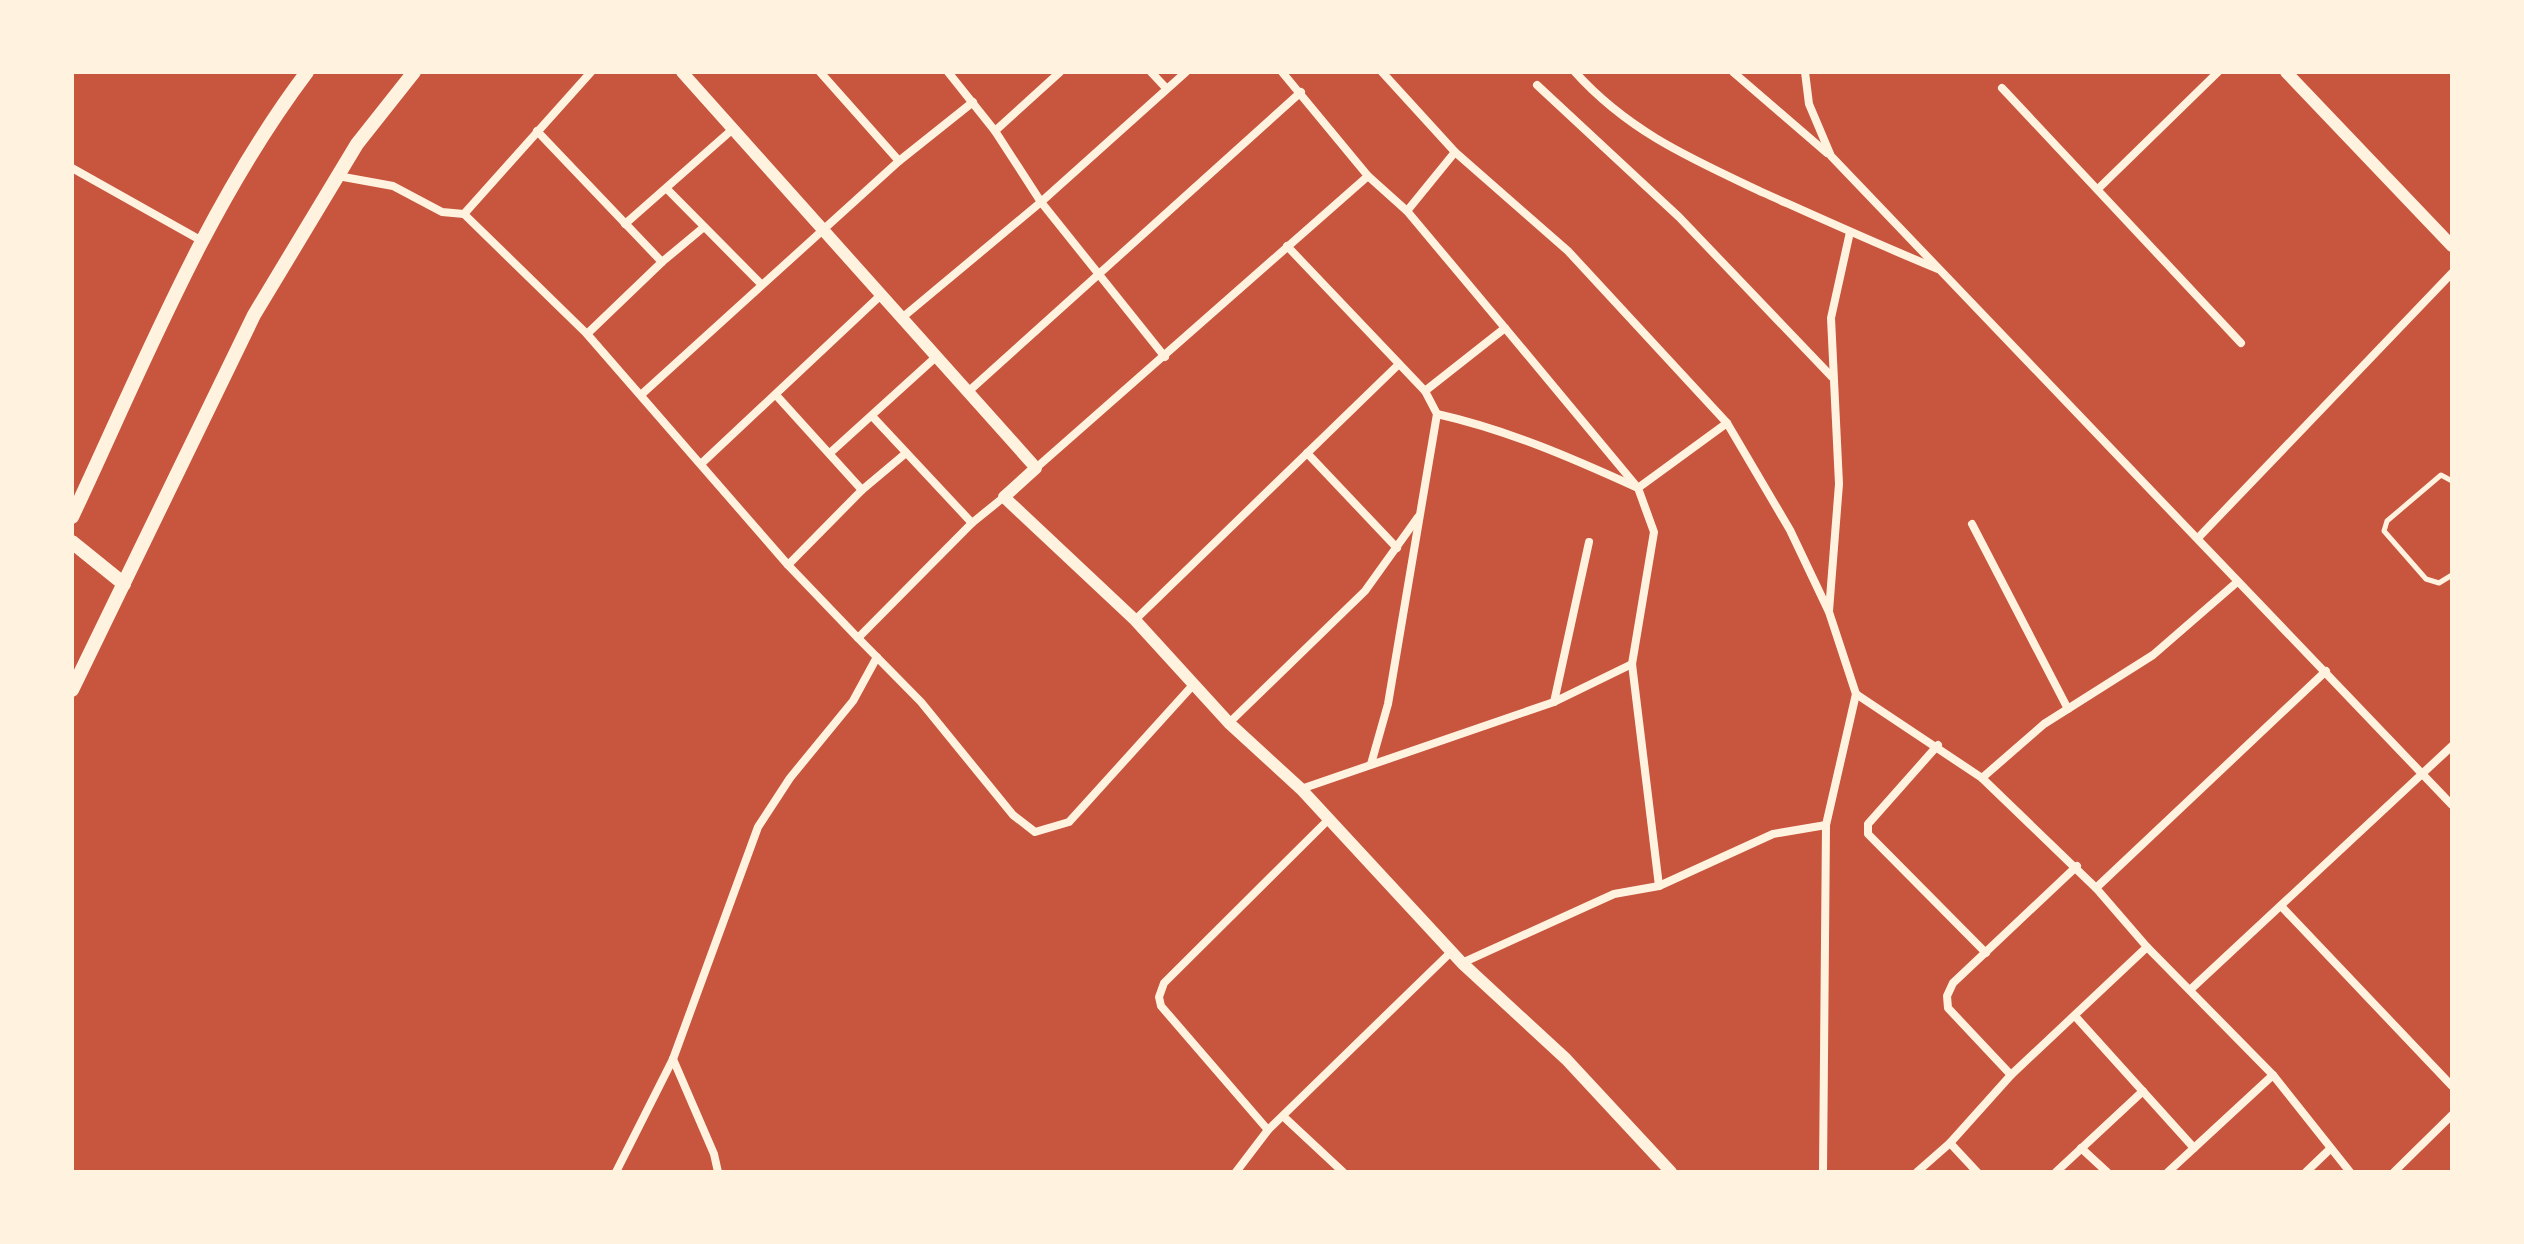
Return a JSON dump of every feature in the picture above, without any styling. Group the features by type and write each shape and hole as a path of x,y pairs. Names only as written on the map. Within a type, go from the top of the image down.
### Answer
{"main road":[{"path":"72,517 202,241 280,108 307,72"},
{"path":"72,690 254,315 357,144 414,72"},
{"path":"72,542 124,584"}],"street":[{"path":"464,214 591,72"},
{"path":"682,72 1036,468"},
{"path":"820,72 899,161"},
{"path":"948,72 995,131 1041,202 1165,357"},
{"path":"995,131 1060,72"},
{"path":"1151,72 1166,88"},
{"path":"903,317 1041,202 1186,72"},
{"path":"1382,72 1455,152 1568,251 1727,423 1790,530 1829,612 1856,694 1826,825 1823,1172"},
{"path":"1575,72 1598,98 1647,136 1850,232 1942,271"},
{"path":"1733,72 1831,156 2198,538 2236,583 2326,671 2452,805"},
{"path":"1805,72 1809,104 1831,156"},
{"path":"2099,188 2218,72"},
{"path":"2286,72 2452,246"},
{"path":"1284,73 1368,176 1407,211 1638,488 1654,532 1632,664 1659,886"},
{"path":"1537,85 1679,217 1832,377"},
{"path":"2002,88 2241,343"},
{"path":"969,391 1301,92"},
{"path":"642,394 899,161 973,102"},
{"path":"625,224 668,190 734,128"},
{"path":"537,131 662,262"},
{"path":"1407,211 1455,152"},
{"path":"72,168 202,241"},
{"path":"338,176 393,186 442,212 464,214 587,334 788,565 921,702 1013,815 1035,832 1069,822 1193,685"},
{"path":"858,638 972,523 1368,176"},
{"path":"668,190 761,284"},
{"path":"587,334 662,262 704,227"},
{"path":"1829,612 1839,484 1831,318 1850,232"},
{"path":"1287,246 1425,391 1437,414 1388,704 1371,764"},
{"path":"2198,538 2452,273"},
{"path":"702,463 882,294"},
{"path":"1425,391 1505,328"},
{"path":"830,453 937,356"},
{"path":"1135,620 1399,364"},
{"path":"776,395 862,490"},
{"path":"1437,414 1479,424 1552,449 1638,488"},
{"path":"872,416 972,523"},
{"path":"1638,488 1727,423"},
{"path":"788,565 862,490 906,453"},
{"path":"1307,453 1397,548"},
{"path":"1004,497 1135,620 1229,723 1301,789 1462,963 1566,1059 1671,1172"},
{"path":"1229,723 1365,591 1421,513"},
{"path":"1972,524 2068,709"},
{"path":"1554,702 1589,542"},
{"path":"1982,778 2044,724 2153,655 2236,583"},
{"path":"616,1172 673,1059 758,827 790,778 853,701 877,657"},
{"path":"1301,789 1554,702 1632,664"},
{"path":"2096,888 2326,671"},
{"path":"1856,694 1938,745 1982,778 2077,866 2147,947 2273,1075 2350,1172"},
{"path":"1938,745 1868,824 1868,834 1986,953"},
{"path":"2190,990 2452,746"},
{"path":"1268,1130 1161,1006 1159,997 1164,983 1329,819"},
{"path":"1462,963 1614,894 1659,886 1773,834 1826,825"},
{"path":"2011,1075 1948,1008 1947,996 1953,983 2077,866"},
{"path":"2281,906 2452,1086"},
{"path":"1917,1172 1950,1143 2011,1075 2147,947"},
{"path":"1236,1172 1268,1130 1452,951"},
{"path":"2075,1016 2194,1148"},
{"path":"673,1059 714,1154 718,1172"},
{"path":"2168,1172 2273,1075"},
{"path":"2056,1172 2143,1091"},
{"path":"2394,1172 2452,1115"},
{"path":"1284,1117 1343,1172"},
{"path":"1950,1143 1977,1172"},
{"path":"2081,1148 2107,1172"},
{"path":"2306,1172 2330,1149"}],"lane":[{"path":"2452,481 2441,475 2394,514 2384,531 2426,579 2439,583 2452,575"}]}
